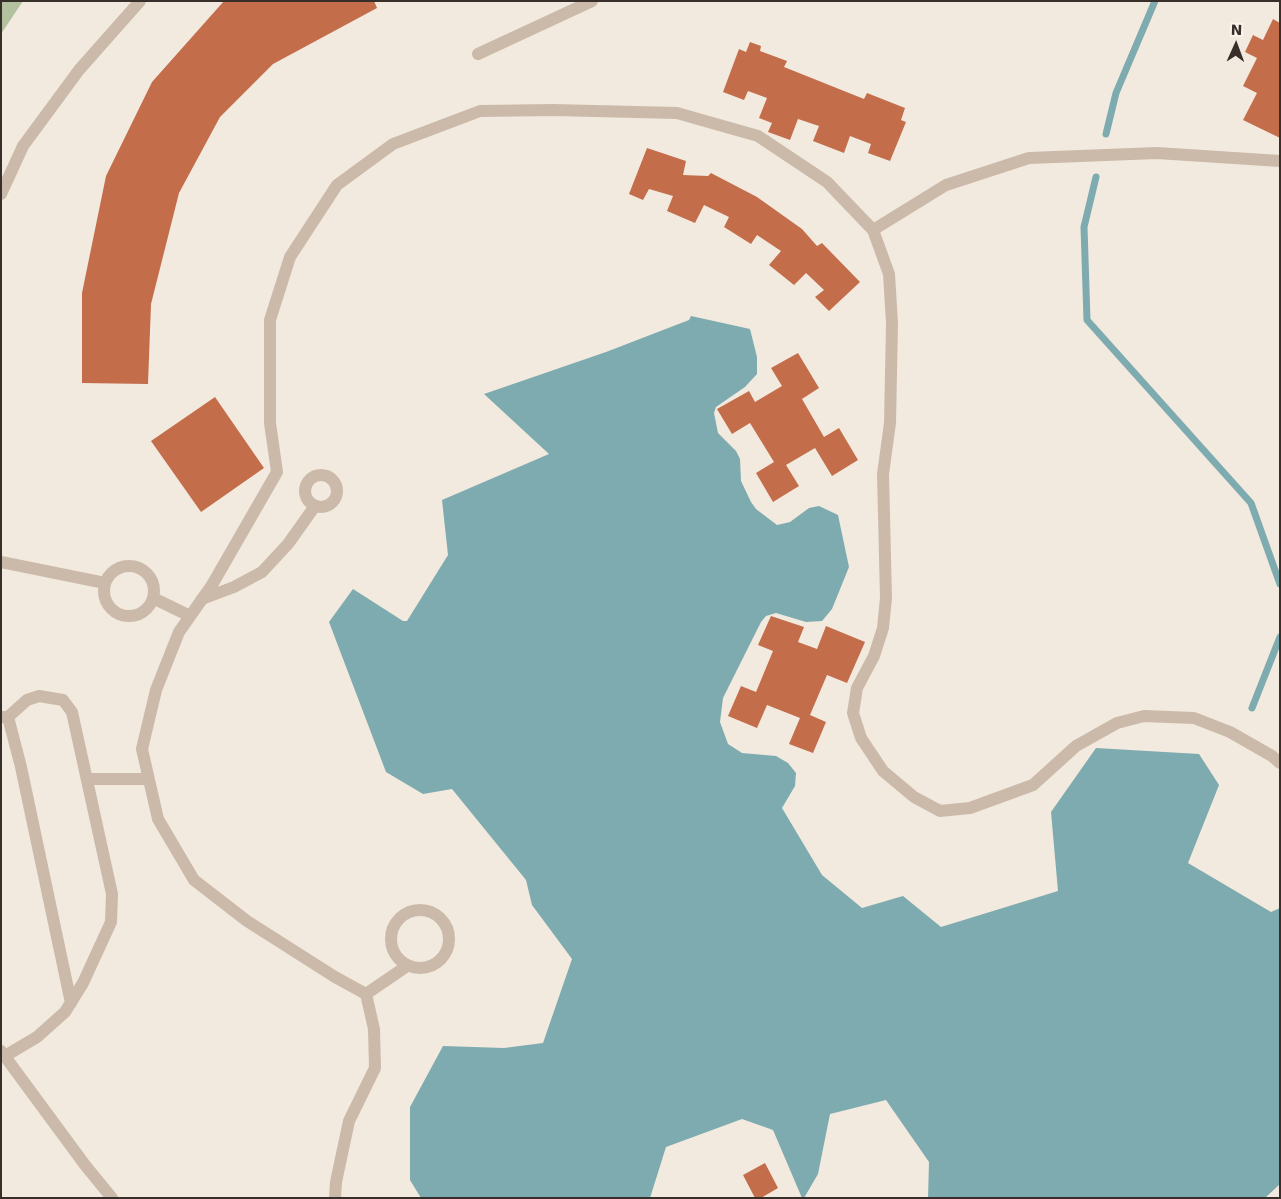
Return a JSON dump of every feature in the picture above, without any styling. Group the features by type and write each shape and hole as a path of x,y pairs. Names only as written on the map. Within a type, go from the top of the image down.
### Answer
{"street":[{"path":"1,194 23,146 78,70 140,1"},
{"path":"478,54 592,1"},
{"path":"335,1198 336,1182 349,1121 374,1068 374,1029 366,994 335,977 247,921 194,880 158,819 147,779 142,749 156,690 179,632 202,599 277,472 270,423 270,320 290,257 337,185 393,144 480,111 553,110 677,113 758,136 827,182 873,230 889,274 892,323 890,423 883,474 886,598 883,628 874,656 857,688 853,712 861,738 883,771 914,797 940,811 970,808 1002,794 1033,785 1076,746 1117,723 1144,716 1194,718 1230,732 1272,756 1280,764"},
{"path":"873,230 946,185 1029,158 1157,153 1280,161"},
{"path":"202,599 262,572 288,544 315,506"},
{"path":"1,562 105,583"},
{"path":"136,566 145,571 152,579 154,588 153,598 141,613 132,616 122,615 107,602 104,593 105,583 109,575 117,568 136,566"},
{"path":"153,598 190,616"},
{"path":"71,1003 21,767 4,717 27,700 39,696 63,700 72,712 112,894 110,922 83,983 71,1003 65,1012 37,1037 3,1054 85,1165 112,1198"},
{"path":"88,779 147,779"},
{"path":"413,911 433,912 442,919 447,927 450,937 449,948 436,964 427,968 417,969 407,966 398,960 392,951 390,941 393,926 403,915 413,911"},
{"path":"366,994 407,966"}],"green space":[{"path":"1,1 23,1 1,34"}],"water":[{"path":"691,316 750,329 757,357 757,374 745,387 716,407 714,413 718,433 736,451 740,459 741,481 751,502 756,509 777,525 790,522 809,508 819,506 838,515 849,567 832,609 822,621 806,622 776,613 766,616 761,622 723,698 720,722 728,744 742,753 776,756 788,763 796,773 795,786 782,808 822,875 862,908 903,896 941,927 1058,891 1051,812 1096,748 1199,754 1219,785 1188,863 1271,912 1280,908 1280,1184 1265,1198 928,1198 929,1162 886,1100 830,1114 818,1174 804,1198 802,1198 773,1130 742,1119 666,1147 650,1198 421,1198 410,1180 410,1107 443,1046 504,1048 543,1043 572,959 532,905 526,880 452,789 423,794 386,772 329,622 353,589 403,621 407,621 448,555 442,500 549,454 484,394 606,352 689,320"}],"building":[{"path":"224,1 374,1 377,8 273,64 220,117 179,193 151,304 148,384 82,383 82,293 106,176 152,82"},
{"path":"1273,19 1280,23 1280,138 1243,120 1257,93 1243,86 1257,58 1245,52 1253,35 1263,40"},
{"path":"750,42 761,46 760,51 787,61 784,67 864,99 867,93 905,108 901,120 906,122 890,161 868,153 871,144 850,136 844,153 813,141 819,126 798,119 790,140 768,132 772,123 759,118 767,98 748,91 744,100 723,92 739,49 746,52"},
{"path":"647,148 686,161 683,175 708,176 711,173 757,197 802,229 817,246 822,243 860,282 829,311 815,297 824,290 806,273 794,285 769,265 781,251 757,235 751,244 724,227 729,217 704,205 695,223 667,211 673,196 649,189 643,200 629,194"},
{"path":"798,353 819,388 802,399 824,437 839,428 858,460 832,476 815,448 786,465 799,486 773,502 756,473 774,462 750,423 732,434 717,409 749,391 755,402 782,386 771,368"},
{"path":"215,397 264,468 201,512 151,441"},
{"path":"771,616 804,627 798,642 817,649 826,626 865,642 847,683 827,675 810,715 826,722 813,753 789,744 800,718 767,705 757,728 728,716 741,686 756,692 773,651 758,645"},
{"path":"765,1163 778,1188 761,1198 755,1198 743,1175"}],"waterway":[{"path":"1106,134 1116,93 1155,1"},
{"path":"1096,177 1084,227 1087,320 1251,503 1280,584"},
{"path":"1252,708 1280,637"}]}
